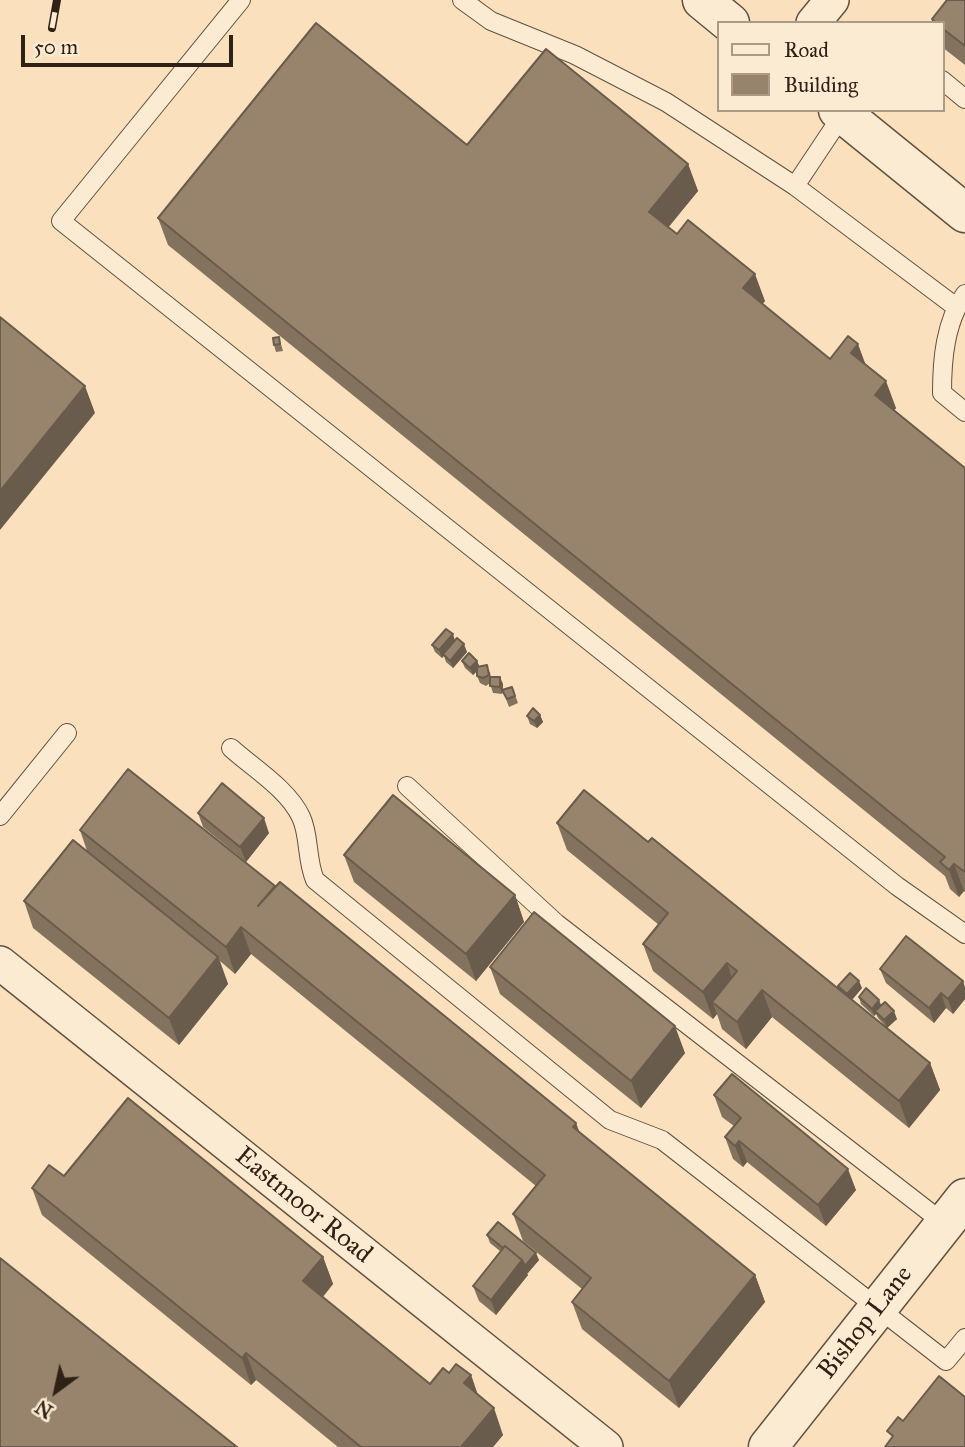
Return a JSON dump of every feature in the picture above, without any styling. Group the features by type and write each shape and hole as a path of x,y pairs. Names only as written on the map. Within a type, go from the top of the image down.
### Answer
{"street":[{"path":"702,0 728,21"},
{"path":"815,21 832,0"},
{"path":"841,112 965,213"},
{"name":"Eastmoor Road","path":"0,963 606,1447"},
{"name":"Bishop Lane","path":"768,1447 955,1211"}],"lane":[{"path":"241,0 61,221 897,887 965,934"},
{"path":"462,0 491,21 575,55 666,102 795,186 960,301 942,359 942,393 965,412"},
{"path":"944,82 965,99"},
{"path":"795,186 841,112"},
{"path":"0,816 67,733"},
{"path":"231,748 285,797 301,817 306,838 307,862 315,880 610,1120 662,1140 879,1306 946,1361 965,1338"},
{"path":"407,786 556,923 955,1211"}],"building":[{"path":"947,0 965,0 965,46 944,30 944,21 932,19"},
{"path":"316,23 467,145 546,49 688,164 649,212 677,234 688,220 755,274 743,288 830,359 848,336 858,344 851,353 886,381 875,395 965,468 965,872 954,864 949,870 940,862 945,857 158,218"},
{"path":"0,317 85,386 0,491"},
{"path":"279,337 280,344 274,345 273,338"},
{"path":"446,629 453,634 439,650 432,645"},
{"path":"457,638 464,644 450,661 443,654"},
{"path":"469,653 477,661 470,668 462,661"},
{"path":"487,665 489,675 483,678 477,676 477,667"},
{"path":"490,677 500,677 500,687 490,686"},
{"path":"512,687 515,696 507,699 502,690"},
{"path":"533,708 540,715 534,721 527,716"},
{"path":"128,769 275,886 258,906 280,882 576,1123 573,1127 755,1275 669,1381 572,1302 591,1278 513,1214 545,1175 241,927 226,947 80,830"},
{"path":"222,783 264,818 240,847 198,813"},
{"path":"584,790 648,842 652,838 930,1063 899,1101 762,990 737,1022 712,1002 737,971 727,963 703,992 643,944 668,913 557,823"},
{"path":"393,795 515,895 466,954 344,855"},
{"path":"73,840 218,957 169,1018 24,901"},
{"path":"534,912 675,1026 631,1081 490,967"},
{"path":"906,936 963,981 948,999 941,993 929,1008 880,969"},
{"path":"850,973 859,981 847,994 838,986"},
{"path":"866,988 879,1000 872,1009 859,997"},
{"path":"885,1002 894,1011 884,1020 875,1011"},
{"path":"732,1074 848,1169 818,1205 739,1141 735,1146 725,1137 741,1118 714,1095"},
{"path":"128,1098 323,1257 303,1281 430,1384 443,1368 449,1373 456,1364 471,1375 464,1383 494,1408 461,1447 361,1447 246,1353 242,1358 32,1188 49,1165 64,1176"},
{"path":"498,1222 536,1253 525,1266 522,1260 505,1246 503,1248 487,1235"},
{"path":"505,1246 522,1260 491,1300 473,1286"},
{"path":"0,1258 237,1447 0,1447"},
{"path":"939,1376 965,1397 965,1447 885,1447 893,1436 887,1431 898,1417 903,1421"}],"railway":[{"path":"52,28 57,0"}]}
